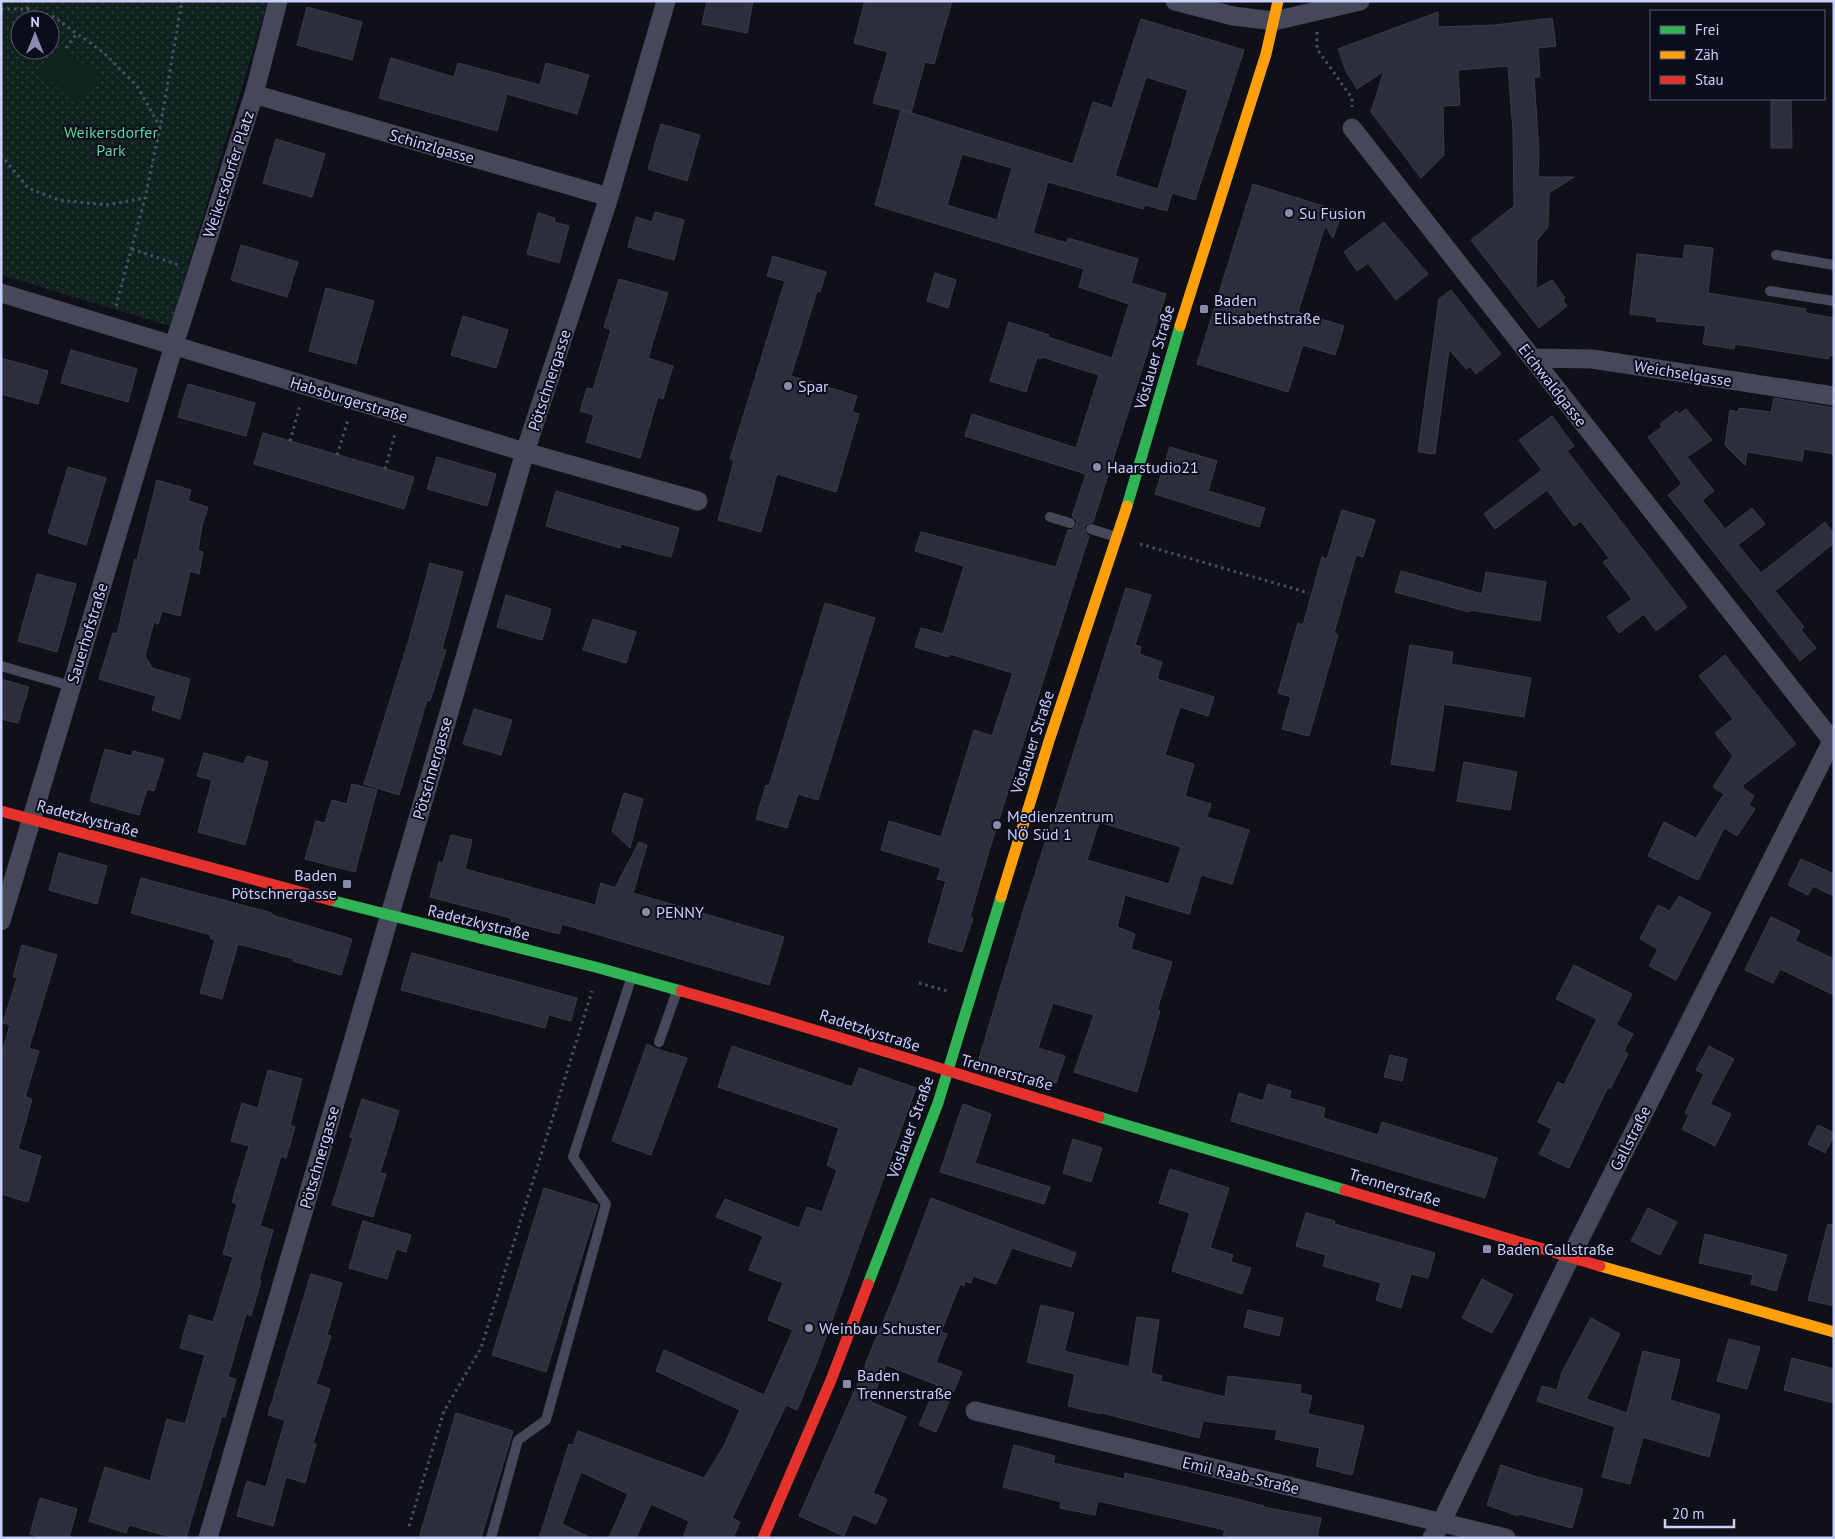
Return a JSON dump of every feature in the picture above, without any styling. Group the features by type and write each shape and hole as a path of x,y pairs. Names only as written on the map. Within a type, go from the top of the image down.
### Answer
{"street":[{"name":"Weikersdorfer Platz","path":"174,345 254,94 278,1"},
{"name":"Pötschnergasse","path":"208,1538 525,452 609,197 666,1"},
{"path":"1175,1 1233,16 1274,21 1360,1"},
{"name":"Vöslauer Straße","path":"763,1538 831,1380 938,1103 1049,741 1118,537 1170,358 1266,54 1278,1"},
{"name":"Schinzlgasse","path":"254,94 609,197"},
{"name":"Eichwaldgasse","path":"1352,128 1833,741"},
{"name":"Habsburgerstraße","path":"1,292 525,452 698,501"},
{"name":"Sauerhofstraße","path":"1,921 174,345"},
{"name":"Weichselgasse","path":"1532,358 1592,359 1834,396"},
{"name":"Gallstraße","path":"1437,1530 1570,1258 1833,741"},
{"name":"Radetzkystraße","path":"1,810 389,916 599,968 777,1018 947,1072"},
{"name":"Trennerstraße","path":"947,1072 1570,1258 1834,1332"},
{"name":"Emil Raab-Straße","path":"975,1412 1437,1530 1506,1538"}],"lane":[{"path":"1776,255 1834,265"},
{"path":"1770,291 1834,301"},
{"path":"1050,517 1070,523"},
{"path":"1091,529 1118,537"},
{"path":"1,666 71,686"},
{"path":"491,1538 518,1440 546,1420 606,1204 573,1157 632,978"},
{"path":"659,1042 677,990"}],"path":[{"path":"26,9 28,1"},
{"path":"111,326 145,198 160,128 182,1"},
{"path":"1,9 26,9 54,17 104,53 138,86 160,128"},
{"path":"1318,12 1316,49 1352,98 1352,128"},
{"path":"66,48 77,33"},
{"path":"1,155 28,188 59,200 106,204 145,198"},
{"path":"132,249 197,271"},
{"path":"290,441 306,385"},
{"path":"338,455 354,400"},
{"path":"385,469 401,414"},
{"path":"1118,537 1309,593"},
{"path":"409,1526 444,1411 481,1348 599,968"},
{"path":"919,983 970,998"}],"green space":[{"name":"Weikersdorfer Park","path":"1,1 268,1 170,326 1,275"},
{"path":"63,45 101,80 77,105 39,71 49,60 60,60 60,48"}],"building":[{"path":"707,1 753,1 747,33 702,24"},
{"path":"865,1 952,1 934,64 925,62 911,113 1073,164 1093,102 1112,108 1141,19 1244,50 1195,200 1172,193 1167,211 1145,205 1143,209 1048,182 1033,233 1067,243 1068,238 1138,259 1131,283 1166,294 1093,522 1084,527 1089,536 989,851 970,917 973,918 962,952 928,942 946,881 937,879 941,868 881,850 889,821 941,837 974,730 992,736 1013,673 950,654 948,657 915,647 921,628 943,634 964,566 915,551 921,532 1056,567 1068,530 1072,530 1076,525 1077,521 1072,516 1086,474 965,436 972,414 1076,448 1099,375 1037,357 1026,392 990,381 1009,322 1112,358 1129,304 1079,287 1084,269 875,205 901,110 873,103 888,52 854,43","holes":["1146,77 1188,90 1158,189 1115,176","962,154 1012,168 997,220 947,205"]},
{"path":"307,7 362,22 352,60 297,45"},
{"path":"1438,12 1438,27 1495,25 1552,18 1556,46 1538,48 1540,77 1534,77 1539,152 1538,177 1574,177 1549,193 1548,227 1537,240 1536,289 1552,280 1565,298 1563,300 1567,306 1539,328 1471,240 1514,206 1513,130 1508,66 1458,70 1460,105 1443,106 1444,155 1421,178 1371,112 1384,71 1357,89 1346,71 1338,49"},
{"path":"391,58 454,77 458,63 540,85 546,63 589,75 577,114 507,94 497,131 379,98"},
{"path":"1771,100 1791,100 1792,148 1771,148"},
{"path":"661,124 700,135 687,181 648,169"},
{"path":"276,139 325,154 312,197 263,183"},
{"path":"1253,184 1342,212 1333,238 1325,226 1298,312 1344,326 1335,355 1303,345 1288,392 1197,364"},
{"path":"655,212 684,220 674,260 628,247 636,217 652,222"},
{"path":"538,213 555,218 554,222 569,226 559,263 527,254"},
{"path":"1384,222 1428,274 1396,300 1368,263 1357,271 1344,252"},
{"path":"241,245 298,262 287,297 231,280"},
{"path":"1685,245 1713,248 1708,293 1806,309 1805,313 1834,318 1834,356 1829,355 1829,359 1735,344 1734,349 1703,344 1706,326 1656,321 1656,317 1630,314 1637,254 1683,259"},
{"name":"Spar","path":"773,256 826,272 820,292 817,291 791,376 857,396 852,412 859,414 836,492 777,474 761,532 718,520 734,461 730,459 785,281 767,276"},
{"path":"935,273 956,280 948,308 927,301"},
{"path":"619,279 668,293 648,358 673,366 663,399 658,397 640,458 586,442 594,415 580,411 587,388 593,389 611,330 604,327"},
{"path":"326,288 374,301 356,364 309,351"},
{"path":"1451,290 1501,354 1476,374 1470,366 1466,369 1449,349 1435,454 1418,452 1439,299"},
{"path":"463,316 508,330 496,368 451,355"},
{"path":"71,350 137,369 128,402 61,383"},
{"path":"1,358 48,371 38,404 1,394"},
{"path":"188,384 255,403 246,436 178,417"},
{"path":"1774,398 1834,408 1834,454 1804,449 1802,461 1747,452 1745,465 1725,445 1730,410 1738,412 1739,408 1771,412"},
{"path":"1686,409 1712,440 1687,457 1714,491 1702,500 1725,529 1752,508 1765,524 1738,545 1761,573 1825,522 1834,534 1834,543 1775,591 1804,627 1801,630 1816,648 1800,661 1668,495 1682,484 1648,437 1662,427 1660,424 1677,411 1679,414"},
{"path":"1552,416 1574,446 1567,451 1687,607 1656,631 1644,614 1619,633 1607,617 1632,599 1603,562 1609,558 1581,521 1574,526 1547,490 1495,529 1484,514 1542,470 1519,440"},
{"path":"263,433 414,477 404,509 254,464"},
{"path":"1170,447 1217,461 1208,491 1265,508 1259,527 1155,494"},
{"path":"437,457 496,474 487,506 427,489"},
{"path":"68,467 106,478 86,545 48,533"},
{"path":"157,480 191,490 188,501 208,507 202,526 198,551 203,552 199,574 190,571 180,616 162,611 158,624 154,622 145,655 152,668 190,679 180,719 152,710 156,696 99,679 113,633 117,634"},
{"path":"556,491 679,528 671,557 621,544 620,548 546,526"},
{"path":"1342,510 1375,520 1363,557 1356,555 1334,633 1338,635 1309,736 1282,729 1291,697 1278,693 1298,623 1303,625 1322,557 1327,559"},
{"path":"430,563 463,572 442,649 446,650 430,701 427,700 399,795 364,784 410,636"},
{"path":"1401,571 1482,594 1486,572 1546,582 1540,621 1470,610 1469,612 1395,592"},
{"path":"37,574 76,584 57,652 18,641"},
{"path":"1126,588 1151,595 1135,645 1141,647 1139,654 1162,662 1157,679 1214,697 1208,716 1180,707 1165,755 1194,764 1185,796 1211,804 1207,817 1249,830 1232,884 1201,875 1189,914 1125,895 1117,927 1135,934 1131,949 1172,962 1157,1010 1160,1011 1137,1092 1074,1072 1094,1015 1053,1003 1038,1048 1065,1056 1056,1083 979,1059 1022,915","holes":["1099,822 1181,847 1169,884 1087,860"]},
{"path":"506,595 551,609 542,640 497,627"},
{"path":"825,603 875,618 818,800 798,794 787,828 756,819 766,785 769,786"},
{"path":"593,619 636,632 626,663 583,650"},
{"path":"1410,645 1453,652 1451,664 1531,678 1524,717 1444,704 1434,771 1391,764"},
{"path":"1725,655 1796,744 1743,785 1743,788 1754,796 1749,805 1755,809 1737,836 1724,828 1698,880 1648,856 1664,822 1696,838 1724,794 1713,787 1733,756 1715,733 1733,719 1699,676"},
{"path":"1,679 29,687 18,723 1,719"},
{"path":"474,709 512,720 501,755 463,744"},
{"path":"105,749 131,756 133,751 164,759 154,791 147,789 139,815 90,801"},
{"path":"204,753 244,764 247,756 268,762 245,845 198,832 212,780 197,776"},
{"path":"1464,762 1517,772 1510,810 1457,801"},
{"path":"352,784 377,790 355,872 305,859 316,821 325,823 332,800 347,804"},
{"path":"624,793 643,799 630,848 612,831"},
{"name":"PENNY","path":"451,835 472,840 465,869 595,905 601,883 615,888 639,842 647,845 633,893 784,937 769,985 562,924 559,934 511,921 511,918 430,897 439,862 443,863"},
{"path":"59,853 107,866 97,904 49,890"},
{"path":"1801,859 1834,874 1834,896 1813,886 1808,895 1788,885"},
{"path":"141,878 272,913 272,915 352,939 341,975 293,961 294,959 238,944 222,999 200,993 215,940 210,938 211,935 131,913"},
{"path":"1679,896 1711,913 1676,980 1649,966 1658,949 1640,939 1658,905 1670,911"},
{"path":"1771,917 1800,931 1795,941 1834,959 1834,995 1780,969 1773,983 1745,970"},
{"path":"22,945 57,955 29,1048 39,1051 25,1097 32,1099 18,1149 41,1156 28,1202 1,1194 1,1055 10,1025 3,1023 17,978 13,977"},
{"path":"412,953 577,998 571,1021 549,1015 545,1028 401,990"},
{"path":"1574,965 1632,994 1616,1025 1633,1034 1624,1051 1628,1054 1610,1089 1608,1087 1569,1168 1539,1154 1552,1129 1538,1122 1558,1082 1564,1085 1597,1019 1556,999"},
{"path":"647,1044 687,1058 651,1155 612,1141"},
{"path":"732,1046 852,1087 859,1068 916,1088 818,1359 797,1410 786,1405 732,1518 740,1522 733,1538 683,1538 689,1521 651,1504 636,1538 609,1538 628,1494 581,1472 562,1524 591,1538 539,1538 569,1444 573,1445 578,1431 704,1478 724,1446 740,1410 656,1371 664,1350 764,1395 793,1330 768,1320 783,1283 749,1270 763,1236 716,1217 725,1199 799,1228 807,1207 822,1212 837,1170 827,1165 839,1128 718,1087"},
{"path":"1709,1046 1734,1059 1710,1104 1731,1114 1715,1146 1682,1129 1689,1115 1685,1113 1704,1074 1696,1070"},
{"path":"1390,1055 1407,1059 1402,1081 1384,1077"},
{"path":"268,1070 302,1079 290,1125 295,1127 286,1158 281,1156 260,1226 273,1230 259,1280 261,1281 251,1316 246,1314 228,1377 236,1379 225,1417 222,1416 186,1538 174,1538 129,1525 126,1533 89,1521 105,1467 150,1481 167,1419 185,1424 205,1355 180,1348 189,1315 213,1322 233,1257 223,1254 237,1204 232,1202 249,1146 231,1141 242,1103 258,1108"},
{"path":"1268,1084 1291,1091 1289,1098 1325,1108 1323,1118 1378,1135 1382,1122 1497,1158 1485,1198 1231,1121 1239,1093 1263,1101"},
{"path":"362,1099 399,1111 380,1173 386,1174 373,1217 332,1205 353,1138 350,1137"},
{"path":"963,1104 991,1114 975,1163 1050,1187 1044,1204 940,1172"},
{"path":"1818,1125 1834,1133 1825,1153 1808,1144"},
{"path":"1073,1139 1102,1148 1091,1182 1063,1173"},
{"path":"1170,1169 1229,1188 1210,1248 1233,1255 1231,1262 1251,1268 1242,1294 1172,1271 1190,1213 1159,1203"},
{"path":"544,1188 598,1205 546,1372 492,1355"},
{"path":"931,1198 1076,1253 1071,1267 1012,1248 996,1284 973,1276 971,1283 965,1281 964,1286 960,1284 941,1332 947,1334 936,1362 962,1372 936,1432 919,1425 937,1385 886,1365 871,1402 906,1417 873,1493 887,1499 876,1524 853,1514 844,1536 799,1516 866,1365"},
{"path":"1648,1208 1677,1222 1660,1255 1631,1241"},
{"path":"1306,1213 1335,1221 1334,1224 1435,1253 1428,1278 1411,1274 1401,1308 1376,1300 1381,1283 1323,1266 1326,1255 1296,1246"},
{"path":"363,1221 411,1235 406,1252 396,1249 387,1279 349,1268"},
{"path":"1828,1224 1834,1225 1834,1306 1808,1300"},
{"path":"1705,1234 1787,1255 1776,1291 1751,1284 1753,1275 1699,1263"},
{"path":"311,1274 342,1283 327,1335 331,1336 316,1384 330,1389 313,1443 316,1444 305,1483 286,1477 273,1526 237,1516 247,1481 266,1487 285,1420 268,1415"},
{"path":"1482,1279 1513,1295 1492,1333 1462,1318"},
{"path":"1041,1305 1074,1313 1064,1351 1129,1367 1137,1317 1159,1320 1151,1373 1162,1376 1160,1381 1225,1397 1228,1376 1301,1385 1300,1393 1312,1396 1308,1414 1364,1426 1352,1475 1316,1466 1320,1448 1275,1439 1277,1430 1203,1421 1199,1438 1068,1406 1075,1374 1027,1362"},
{"path":"1248,1310 1283,1318 1279,1336 1244,1327"},
{"path":"1591,1318 1620,1334 1586,1399 1627,1413 1643,1351 1680,1360 1670,1400 1720,1415 1709,1457 1643,1437 1630,1484 1602,1477 1615,1427 1537,1401 1542,1386 1557,1390 1562,1372"},
{"path":"1729,1339 1760,1347 1747,1389 1717,1381"},
{"path":"1792,1358 1834,1369 1834,1403 1784,1390"},
{"path":"456,1413 513,1431 481,1538 419,1538"},
{"path":"1014,1445 1055,1456 1053,1463 1124,1479 1125,1473 1233,1498 1263,1507 1321,1518 1317,1538 1234,1538 1223,1535 1225,1530 1098,1501 1095,1515 1060,1508 1061,1502 1003,1487"},
{"path":"1501,1465 1583,1489 1572,1528 1519,1514 1518,1516 1487,1505"},
{"path":"40,1498 77,1509 69,1538 44,1538 30,1534"}],"traffic: fast":[{"path":"1127,506 1180,326"},
{"path":"868,1284 938,1103 1001,897"},
{"path":"330,900 599,968 681,991"},
{"path":"1099,1117 1345,1190"}],"traffic: slow":[{"path":"1180,326 1266,54 1278,1"},
{"path":"1001,897 1049,741 1127,506"},
{"path":"1600,1266 1834,1332"}],"traffic: jam":[{"path":"1,811 330,900"},
{"path":"681,991 1099,1117"},
{"path":"1345,1190 1600,1266"},
{"path":"763,1538 831,1380 868,1284"}],"place":[{"name":"Su Fusion","path":"1289,213"},
{"name":"Baden Elisabethstraße","path":"1204,309"},
{"name":"Spar","path":"788,386"},
{"name":"Haarstudio21","path":"1097,467"},
{"name":"Medienzentrum NÖ Süd 1","path":"997,825"},
{"name":"Baden Pötschnergasse","path":"347,884"},
{"name":"PENNY","path":"646,912"},
{"name":"Baden Gallstraße","path":"1487,1249"},
{"name":"Weinbau Schuster","path":"809,1328"},
{"name":"Baden Trennerstraße","path":"847,1384"}]}
